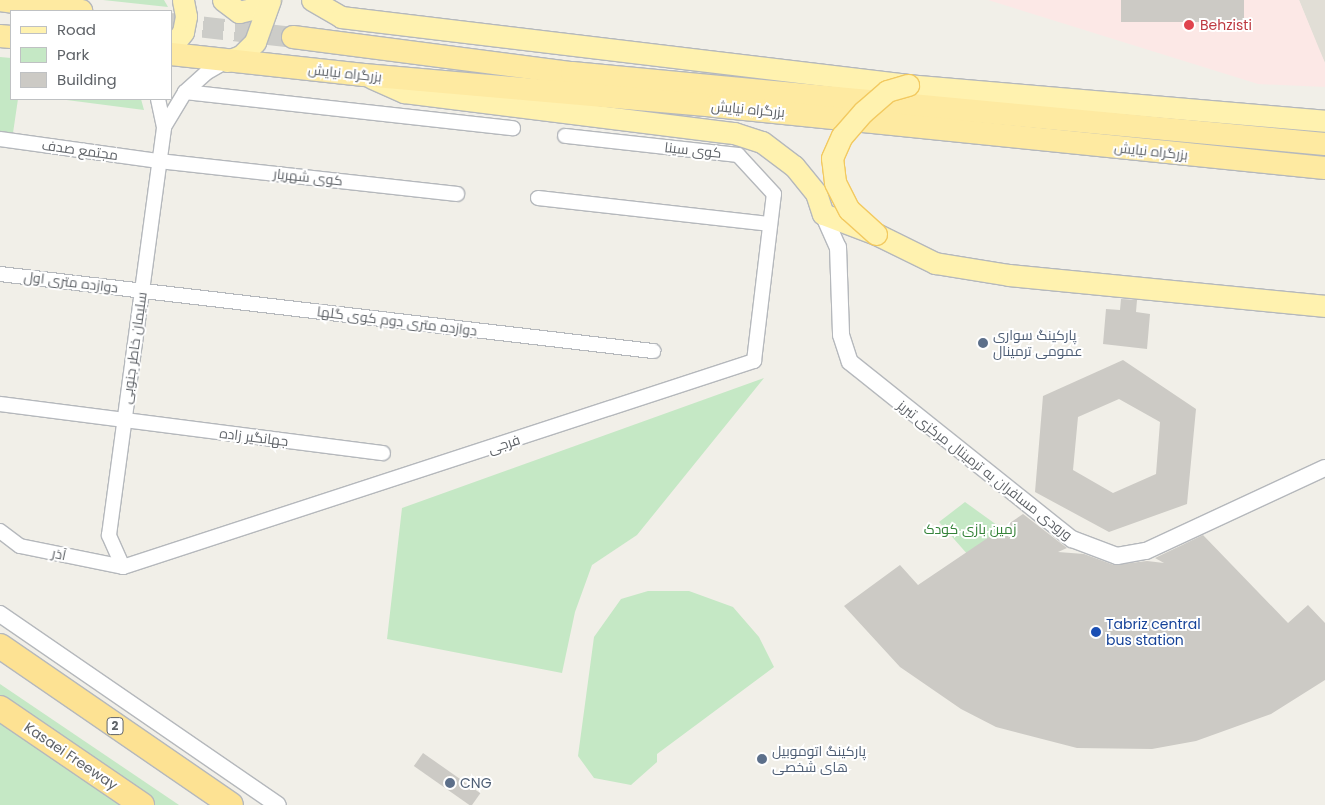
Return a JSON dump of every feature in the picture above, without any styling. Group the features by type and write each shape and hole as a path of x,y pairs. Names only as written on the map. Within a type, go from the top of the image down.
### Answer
{"highway":[{"path":"0,0 74,10"},
{"name":"بزرگراه نیایش","path":"292,37 582,74 1325,144"},
{"name":"بزرگراه نیایش","path":"172,54 364,75 725,107 1325,168"},
{"name":"2","path":"0,646 231,805"},
{"name":"Kasaei Freeway","path":"0,708 142,805"}],"main road":[{"path":"172,46 183,32 186,16 183,0"},
{"path":"223,0 239,12 252,9 263,0"},
{"path":"227,61 241,56 255,42 270,0"},
{"path":"312,0 342,17 908,85 1325,121"},
{"path":"364,75 404,92 734,133 762,142 794,166 816,193 823,214 876,234 935,264 1009,275 1325,306"},
{"path":"876,234 849,210 835,182 832,158 842,136 863,112 887,91 908,85"}],"street":[{"name":"سلیمان خاطر جنوبی","path":"164,127 185,92 206,73 227,61"},
{"path":"185,92 513,128"},
{"name":"سلیمان خاطر جنوبی","path":"123,567 110,535 164,127 158,100"},
{"name":"کوی سینا","path":"565,136 738,155 774,194 769,224"},
{"name":"مجتمع صدف","path":"0,139 159,161"},
{"name":"کوی شهریار","path":"159,161 457,194"},
{"path":"538,198 769,224"},
{"name":"ورودی مسافران به ترمینال مرکزی تبریز","path":"823,214 838,247 841,335 850,362 1072,539 1118,556 1146,551 1325,468"},
{"name":"فرجی","path":"123,567 754,361 769,224"},
{"name":"دوازده متری اول","path":"0,274 142,291"},
{"name":"دوازده متری دوم کوی گلها","path":"142,291 653,351"},
{"name":"جهانگیر زاده","path":"0,404 383,453"},
{"name":"آذر","path":"0,531 20,546 123,567"},
{"path":"0,614 278,805"}],"shaded area":[{"name":"Behzisti","path":"988,0 1299,0 1325,63 1325,87 1258,84"},
{"path":"1299,0 1325,0 1325,63 1319,50"}],"green space":[{"path":"103,0 164,0 168,7"},
{"path":"0,57 10,58 10,100 18,100 13,133 0,131"},
{"path":"67,100 141,100 144,110"},
{"path":"764,378 637,535 592,565 575,612 562,673 387,639 402,508"},
{"name":"زمین بازی کودک","path":"965,502 1001,528 969,556 939,522"},
{"path":"648,591 689,591 733,607 759,637 774,667 657,754 657,762 631,785 594,778 578,756 594,637 621,599"},
{"path":"0,684 179,805 0,805"}],"building":[{"path":"1121,0 1244,0 1244,22 1121,22"},
{"path":"1121,299 1137,300 1136,312 1150,314 1147,349 1103,344 1106,309 1120,310"},
{"path":"1123,360 1196,409 1187,504 1109,532 1035,492 1043,396","holes":["1119,399 1160,422 1156,474 1113,493 1073,470 1078,417"]},
{"name":"Tabriz central bus station","path":"1023,514 1067,548 1058,552 1084,554 1114,565 1147,561 1164,563 1155,558 1203,535 1288,623 1308,605 1325,623 1325,680 1271,714 1196,741 1152,749 1077,748 996,727 961,709 900,667 844,606 900,565 918,585"},
{"path":"423,753 480,793 472,805 469,805 414,766"}],"tunnel":[{"path":"172,23 293,37"}],"place":[{"name":"Behzisti","path":"1189,25"},
{"name":"پارکینگ سواری عمومی ترمینال","path":"983,343"},
{"name":"Tabriz central bus station","path":"1096,632"},
{"name":"پارکینگ اتوموبیل های شخصی","path":"762,759"},
{"name":"CNG","path":"450,783"}]}
